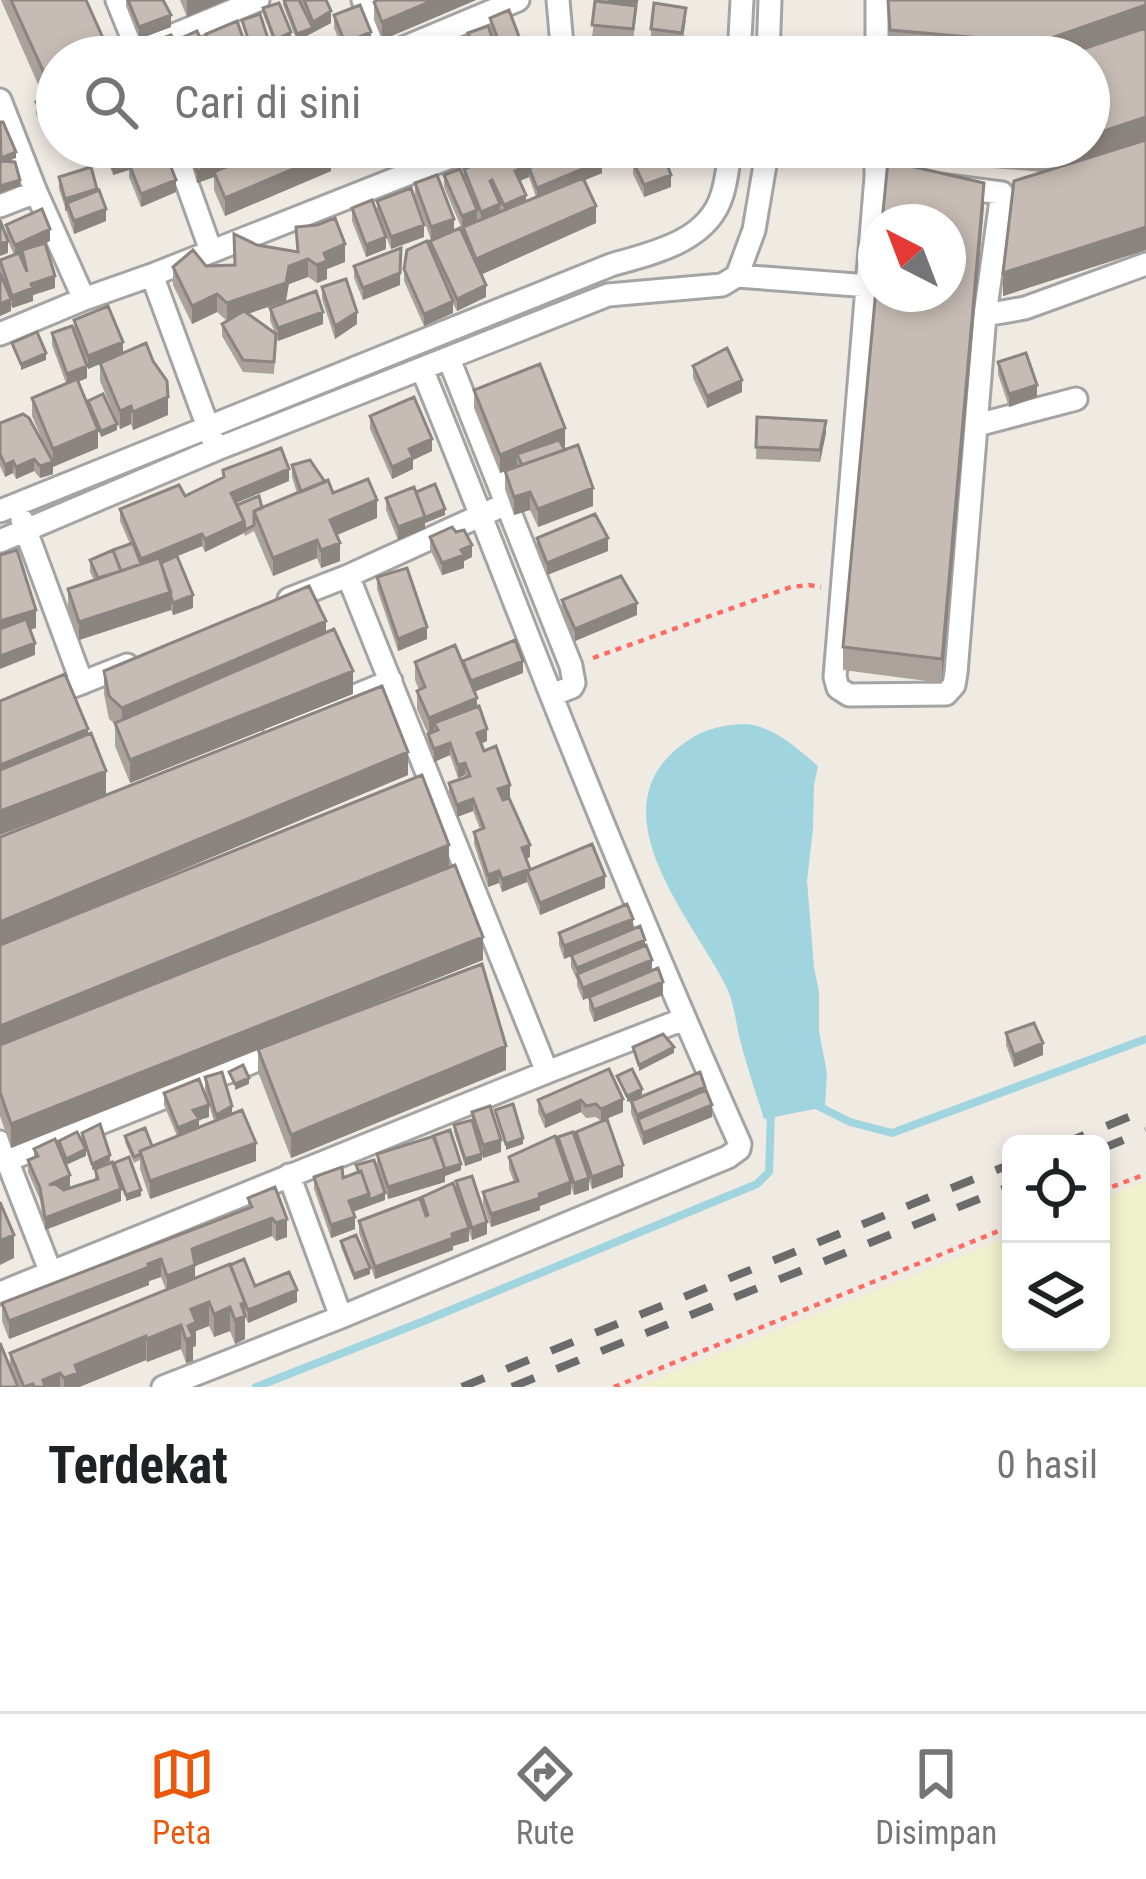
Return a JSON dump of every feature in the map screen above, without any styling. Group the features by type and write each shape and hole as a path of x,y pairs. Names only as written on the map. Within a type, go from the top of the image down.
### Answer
{"street":[{"path":"117,0 132,36"},
{"path":"177,36 258,0"},
{"path":"363,0 376,36"},
{"path":"431,36 518,0"},
{"path":"558,0 561,36"},
{"path":"740,36 742,0"},
{"path":"769,36 770,0"},
{"path":"877,0 878,36"},
{"path":"0,103 83,299"},
{"path":"182,168 212,251"},
{"path":"0,334 423,168"},
{"path":"82,682 26,531 8,508 689,237 714,214 727,168"},
{"path":"737,276 754,230 764,168"},
{"path":"874,204 876,168"},
{"path":"866,312 835,677 838,688 849,695 946,694 954,686 985,315 1010,191 876,176"},
{"path":"0,206 36,192"},
{"path":"714,214 754,230"},
{"path":"659,251 662,289"},
{"path":"985,315 1025,308 1146,264"},
{"path":"152,275 217,449"},
{"path":"0,541 217,449 608,295 722,285 737,276 858,285"},
{"path":"449,358 571,666 572,687 552,695"},
{"path":"163,1387 736,1154 740,1144 684,1019 422,369"},
{"path":"976,425 1076,399"},
{"path":"259,611 505,504"},
{"path":"348,576 466,872 490,965 547,1072"},
{"path":"0,715 148,656"},
{"path":"260,735 391,681"},
{"path":"406,788 427,778"},
{"path":"444,880 466,872"},
{"path":"0,1293 684,1019"},
{"path":"51,1273 4,1151 310,1039"},
{"path":"289,1175 341,1317"}],"path":[{"path":"571,666 800,585 841,592"},
{"path":"1110,1188 1146,1174"},
{"path":"614,1387 1002,1230"}],"green space":[{"path":"1146,1181 1146,1387 636,1387 1002,1240 1002,1351 1110,1351 1110,1195"}],"water":[{"path":"746,724 776,734 818,766 807,881 819,1031 827,1073 825,1107 764,1119 729,992 661,872 646,810 652,781 680,746 706,731"}],"building":[{"path":"11,0 86,0 102,36 36,36 36,55"},
{"path":"128,0 163,0 171,15 139,27"},
{"path":"284,0 299,0 313,28 297,34"},
{"path":"304,0 326,0 331,11 313,22"},
{"path":"434,0 382,22 374,2"},
{"path":"888,0 1146,0 1146,5 1057,36 890,30"},
{"path":"595,1 636,6 633,29 592,25"},
{"path":"279,3 291,32 274,36 263,8"},
{"path":"654,3 686,8 682,33 651,29"},
{"path":"360,5 371,32 342,36 334,15"},
{"path":"509,10 519,36 497,36 490,18"},
{"path":"260,14 267,36 247,36 242,20"},
{"path":"237,21 242,36 207,36"},
{"path":"488,26 492,36 469,36"},
{"path":"1146,28 1146,117 1110,129 1110,40"},
{"path":"0,122 16,152 1,158"},
{"path":"1146,140 1146,227 1003,273 1014,181 1056,168 1110,168 1110,151"},
{"path":"0,161 15,162 20,180 0,186"},
{"path":"91,168 97,189 65,199 59,177"},
{"path":"131,168 171,168 176,180 141,194"},
{"path":"223,168 296,168 225,198 214,172"},
{"path":"521,168 515,171 526,195 504,205 492,180 500,204 481,212 464,169"},
{"path":"529,168 585,168 537,188"},
{"path":"636,168 668,168 671,175 644,185"},
{"path":"887,168 919,168 984,183 942,659 843,647 874,312 966,312 966,204 884,204"},
{"path":"460,169 477,210 462,216 444,175"},
{"path":"437,175 454,219 431,227 415,183"},
{"path":"583,178 596,206 476,259 463,227"},
{"path":"411,188 424,225 391,237 377,201"},
{"path":"99,190 106,209 74,221 67,203"},
{"path":"372,200 386,237 366,245 352,208"},
{"path":"42,209 50,229 15,245 6,225"},
{"path":"335,218 345,244 324,253 327,261 317,265 308,259 289,266 286,283 227,303 217,294 192,306 173,267 193,250 206,266 235,265 234,234 257,245 298,252 296,227"},
{"path":"0,220 8,241 0,244"},
{"path":"460,228 486,285 457,299 430,241"},
{"path":"427,241 453,301 424,314 404,269 407,250"},
{"path":"45,243 55,276 12,296 0,260 19,253 27,272 22,250"},
{"path":"401,248 400,273 363,288 354,266"},
{"path":"0,273 11,299 0,304"},
{"path":"346,279 357,312 335,326 322,287"},
{"path":"316,291 323,312 278,328 270,308"},
{"path":"108,306 123,342 88,356 74,320"},
{"path":"244,311 276,334 274,362 243,360 222,324"},
{"path":"72,326 87,366 67,374 52,333"},
{"path":"37,332 46,353 21,364 12,343"},
{"path":"146,343 167,381 168,397 133,412 131,406 120,411 100,363"},
{"path":"727,348 742,380 707,396 693,366"},
{"path":"1026,353 1037,385 1009,394 998,362"},
{"path":"540,364 565,428 500,455 474,390"},
{"path":"77,379 98,430 53,449 32,398"},
{"path":"103,394 117,424 101,431 88,401"},
{"path":"414,397 432,439 409,449 413,457 392,467 370,416"},
{"path":"23,414 53,462 40,466 34,459 16,467 13,461 5,465 0,454 0,423"},
{"path":"757,417 826,421 820,450 756,447"},
{"path":"559,440 565,450 522,465 517,454"},
{"path":"578,445 593,488 538,509 530,492 514,497 505,471"},
{"path":"281,448 289,469 231,493 244,521 141,559 120,509 179,485 185,496 224,477 223,470"},
{"path":"310,460 325,482 301,492 292,465"},
{"path":"368,479 377,500 330,520 340,543 321,550 317,540 273,558 254,511 328,480 333,493"},
{"path":"435,484 445,509 424,518 416,492"},
{"path":"414,487 425,517 398,527 386,498"},
{"path":"259,496 262,508 254,511 254,525 245,530 237,505"},
{"path":"595,514 608,538 547,563 537,538"},
{"path":"452,527 456,532 464,530 472,545 461,550 464,555 442,563 430,537"},
{"path":"133,543 141,564 121,571 113,550"},
{"path":"17,550 36,610 0,621 0,555"},
{"path":"113,550 121,571 98,578 90,560"},
{"path":"177,556 193,595 173,603 161,563"},
{"path":"159,558 171,592 79,622 68,589"},
{"path":"407,568 427,627 398,639 377,577"},
{"path":"621,576 637,603 575,629 562,600"},
{"path":"309,586 326,621 122,708 109,696 104,671"},
{"path":"26,619 35,643 0,656 0,629"},
{"path":"334,629 353,671 130,760 115,723"},
{"path":"515,640 523,661 471,681 463,661"},
{"path":"455,645 477,698 429,718 417,691 425,687 415,662"},
{"path":"65,674 88,729 0,765 0,701"},
{"path":"382,686 408,752 0,922 0,837"},
{"path":"479,706 487,729 477,733 484,751 496,746 510,785 498,789 503,800 509,798 530,845 522,848 530,869 502,879 499,871 488,875 474,832 484,828 473,799 457,805 449,783 470,776 465,763 458,765 450,743 434,749 428,734 438,730 434,723"},
{"path":"91,733 106,771 0,811 0,770"},
{"path":"422,775 449,845 0,1026 0,945"},
{"path":"592,844 605,876 540,903 527,871"},
{"path":"455,865 483,937 11,1124 0,1092 0,1045"},
{"path":"627,904 633,919 564,946 559,933"},
{"path":"640,926 645,940 577,968 571,955"},
{"path":"646,945 652,960 583,988 577,974"},
{"path":"482,964 506,1046 291,1135 258,1049"},
{"path":"658,968 663,982 594,1010 589,997"},
{"path":"1034,1023 1043,1043 1014,1055 1006,1033"},
{"path":"663,1034 674,1047 639,1065 633,1047"},
{"path":"243,1065 249,1078 235,1084 229,1072"},
{"path":"609,1069 623,1099 601,1109 581,1100 545,1116 538,1100"},
{"path":"632,1069 642,1089 627,1096 617,1076"},
{"path":"222,1072 232,1106 216,1115 205,1077"},
{"path":"700,1072 705,1087 637,1115 631,1101"},
{"path":"199,1079 209,1105 193,1110 199,1119 178,1128 164,1093"},
{"path":"706,1090 712,1105 643,1133 638,1119"},
{"path":"513,1104 523,1138 506,1144 495,1110"},
{"path":"490,1106 501,1140 483,1145 472,1112"},
{"path":"242,1110 256,1143 150,1181 140,1151"},
{"path":"607,1119 623,1165 592,1177 576,1132"},
{"path":"472,1120 482,1154 465,1159 454,1125"},
{"path":"100,1124 110,1155 92,1164 82,1133"},
{"path":"145,1128 152,1146 134,1157 125,1136"},
{"path":"450,1130 461,1164 445,1169 433,1136"},
{"path":"77,1132 86,1149 66,1159 59,1141"},
{"path":"573,1132 589,1178 574,1183 558,1137"},
{"path":"434,1136 445,1169 388,1187 377,1154"},
{"path":"555,1136 571,1182 491,1214 483,1192 518,1181 509,1157"},
{"path":"55,1139 70,1175 49,1185 64,1190 98,1179 95,1169 112,1162 121,1189 45,1218 40,1188 28,1160 38,1156 34,1149"},
{"path":"129,1157 141,1190 126,1195 114,1163"},
{"path":"374,1160 385,1193 369,1200 356,1165"},
{"path":"342,1167 343,1178 361,1171 369,1194 349,1201 355,1217 331,1225 314,1177"},
{"path":"472,1176 487,1222 472,1228 456,1181"},
{"path":"453,1183 469,1228 375,1267 359,1221 420,1198 426,1216 422,1197"},
{"path":"275,1187 287,1219 276,1223 272,1218 192,1249 195,1265 167,1276 161,1259 9,1321 2,1303 252,1207 248,1198"},
{"path":"0,1202 14,1235 0,1241"},
{"path":"356,1235 370,1268 354,1274 341,1241"},
{"path":"244,1259 255,1286 289,1272 297,1290 248,1310 230,1265"},
{"path":"230,1264 245,1303 241,1304 245,1316 235,1320 230,1307 214,1314 209,1302 191,1309 196,1322 188,1326 193,1337 186,1340 181,1325 75,1365 78,1373 43,1380 45,1387 24,1387 10,1353"},
{"path":"0,1343 18,1387 0,1387"}],"waterway":[{"path":"816,1105 850,1122 892,1133 1146,1039"},
{"path":"256,1387 757,1184 769,1172 771,1113"}],"railway":[{"path":"1084,1135 1146,1110"},
{"path":"1110,1145 1146,1131"},
{"path":"462,1387 1002,1168"},
{"path":"512,1387 1002,1190"}]}
